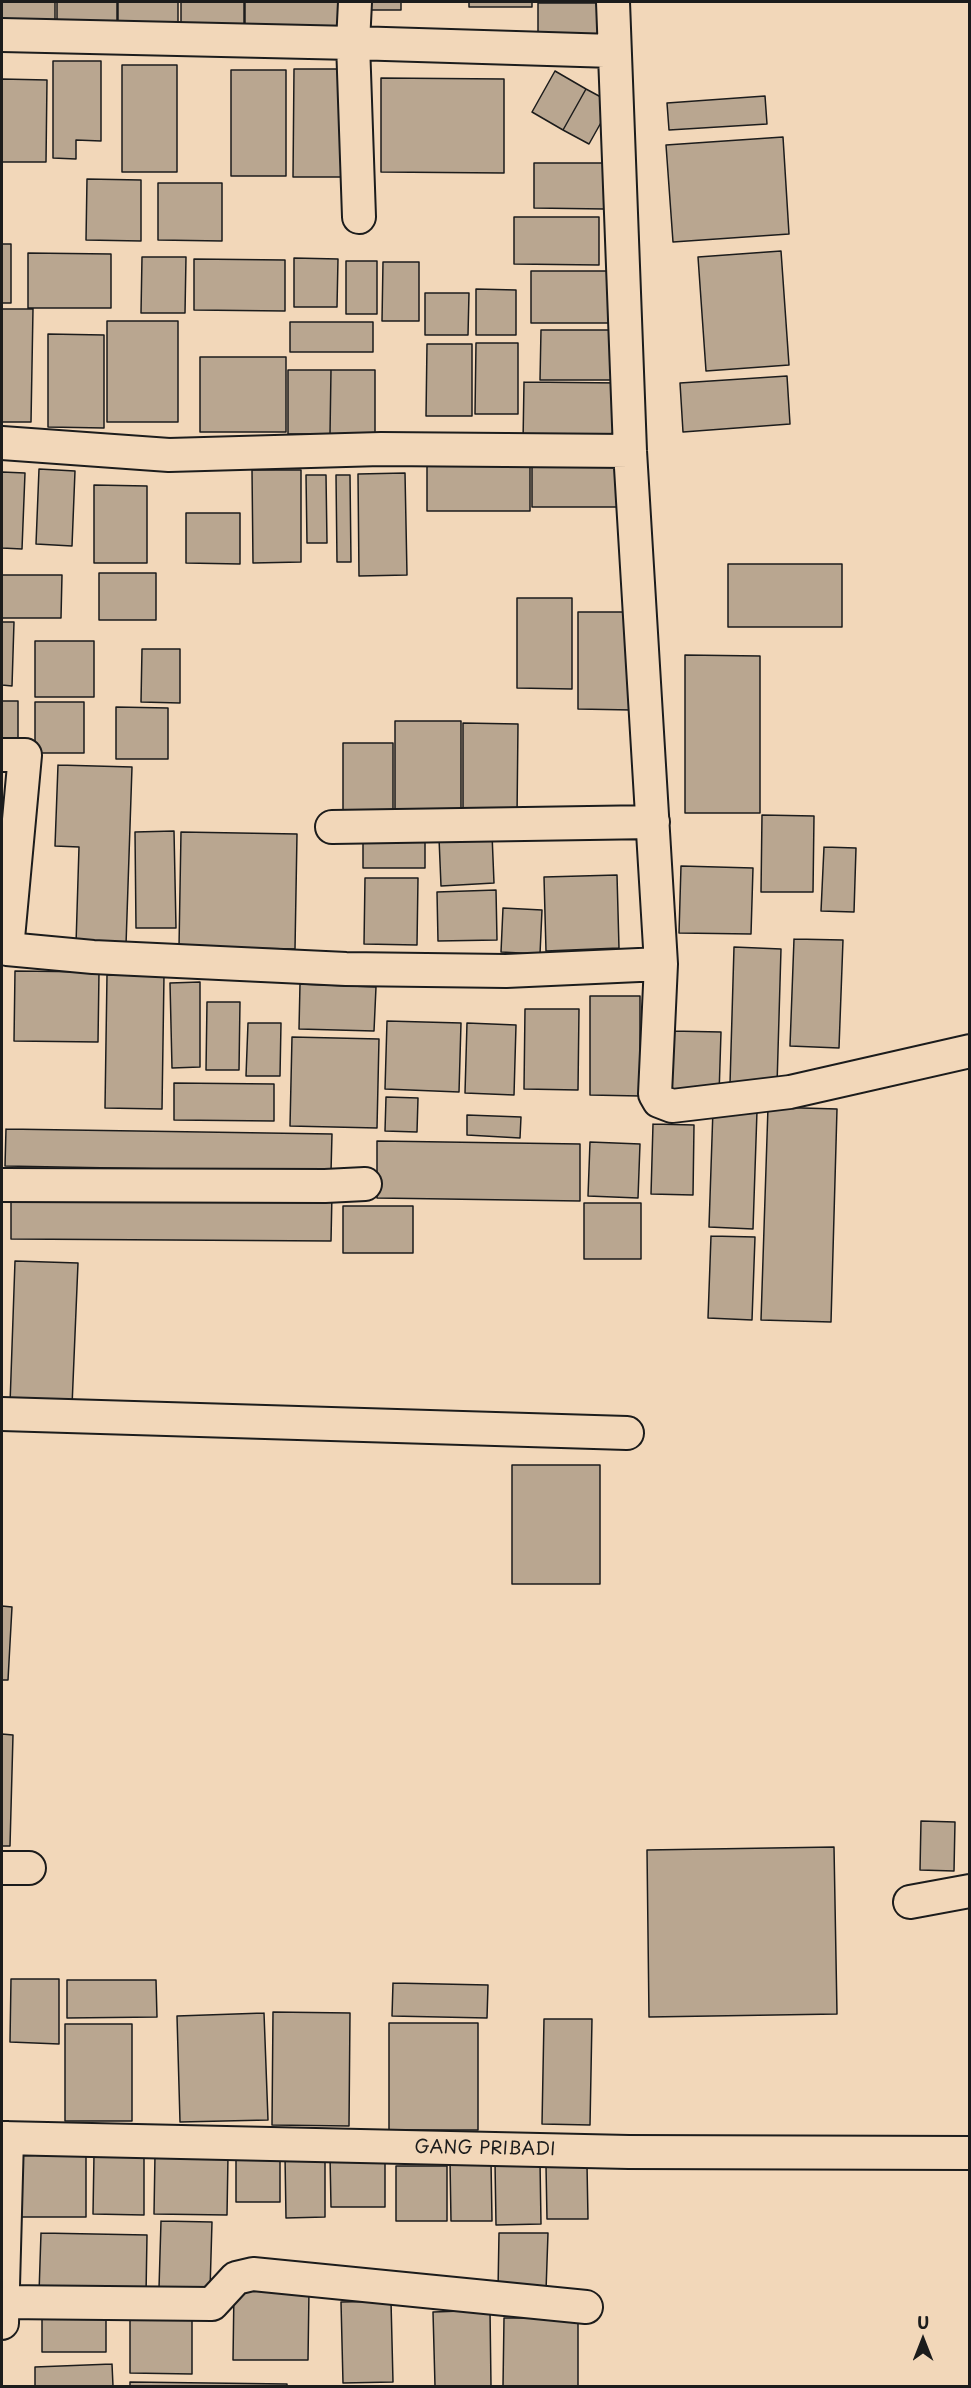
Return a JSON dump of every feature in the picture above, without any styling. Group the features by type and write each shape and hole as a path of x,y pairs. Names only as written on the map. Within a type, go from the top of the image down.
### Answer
{"street":[{"path":"355,2 353,43 359,217"},
{"path":"613,2 613,51 624,251 630,451 660,964 654,1094 658,1101 672,1106 790,1092 969,1051"},
{"path":"2,35 613,51"},
{"path":"2,443 169,456 381,449 630,451"},
{"path":"2,755 25,755 5,916 7,949 93,957 346,969 506,971 660,964"},
{"path":"332,827 652,822"},
{"path":"2,1185 325,1186 365,1184"},
{"path":"2,1414 627,1434"},
{"path":"910,1902 969,1891"},
{"path":"4,2138 2,2309 212,2304 236,2278 253,2274 586,2307"},
{"name":"GANG PRIBADI","path":"4,2138 629,2152 969,2153"}],"building":[{"path":"2,2 55,2 55,31 2,31"},
{"path":"57,2 117,2 117,32 57,31"},
{"path":"118,2 178,2 178,32 118,32"},
{"path":"181,2 244,2 244,33 181,33"},
{"path":"245,2 343,2 343,30 245,30"},
{"path":"361,2 401,2 401,10 361,10"},
{"path":"469,2 532,2 532,7 469,7"},
{"path":"538,3 605,3 605,43 538,43"},
{"path":"53,61 101,61 101,141 76,140 76,159 53,158"},
{"path":"122,65 177,65 177,172 122,172"},
{"path":"294,69 350,69 349,177 293,177"},
{"path":"231,70 286,70 286,176 231,176"},
{"path":"555,71 586,89 563,130 532,112"},
{"path":"381,78 504,79 504,173 381,172"},
{"path":"2,79 47,80 46,162 2,162"},
{"path":"586,89 612,103 589,144 563,130"},
{"path":"765,96 767,124 669,130 667,103"},
{"path":"783,137 789,234 673,242 666,145"},
{"path":"534,163 604,163 604,209 534,208"},
{"path":"87,179 141,180 141,241 86,240"},
{"path":"158,183 222,183 222,241 158,240"},
{"path":"514,217 599,217 599,265 514,264"},
{"path":"2,244 11,244 11,303 2,303"},
{"path":"781,251 789,365 706,371 698,257"},
{"path":"28,253 111,254 111,308 28,308"},
{"path":"142,257 186,257 185,313 141,313"},
{"path":"294,258 338,259 337,307 294,307"},
{"path":"194,259 285,260 285,311 194,310"},
{"path":"346,261 377,261 377,314 346,314"},
{"path":"383,262 419,262 419,321 382,321"},
{"path":"531,271 616,271 616,323 531,323"},
{"path":"476,289 516,290 516,335 476,335"},
{"path":"425,293 469,293 468,335 425,335"},
{"path":"2,309 33,309 31,422 2,422"},
{"path":"107,321 178,321 178,422 107,422"},
{"path":"290,322 373,322 373,352 290,352"},
{"path":"541,330 616,330 616,380 540,380"},
{"path":"48,334 104,335 104,428 48,427"},
{"path":"476,343 518,343 518,414 475,414"},
{"path":"427,344 472,344 472,416 426,416"},
{"path":"200,357 286,357 286,432 200,432"},
{"path":"288,370 331,370 330,434 288,434"},
{"path":"331,370 375,370 375,434 330,434"},
{"path":"787,376 790,424 683,432 680,383"},
{"path":"524,382 621,383 621,443 523,442"},
{"path":"532,454 625,454 624,507 532,507"},
{"path":"427,459 530,459 530,511 427,511"},
{"path":"39,469 75,471 72,546 36,544"},
{"path":"252,470 301,470 301,562 253,563"},
{"path":"2,472 25,473 22,549 2,548"},
{"path":"405,473 407,575 359,576 358,474"},
{"path":"306,475 326,475 327,543 307,543"},
{"path":"336,475 350,475 351,562 337,562"},
{"path":"94,485 147,486 147,563 94,563"},
{"path":"186,513 240,513 240,564 186,563"},
{"path":"728,564 842,564 842,627 728,627"},
{"path":"99,573 156,573 156,620 99,620"},
{"path":"2,575 62,575 61,618 2,618"},
{"path":"517,598 572,598 572,689 517,688"},
{"path":"578,612 632,612 632,710 578,709"},
{"path":"2,622 14,622 12,686 2,685"},
{"path":"35,641 94,641 94,697 35,697"},
{"path":"142,649 180,649 180,703 141,702"},
{"path":"685,655 760,656 760,813 685,813"},
{"path":"2,701 18,701 18,749 2,749"},
{"path":"35,702 84,702 84,753 35,753"},
{"path":"116,707 168,708 168,759 116,759"},
{"path":"395,721 461,721 461,820 395,819"},
{"path":"463,723 518,724 517,817 463,816"},
{"path":"343,743 393,743 393,817 343,817"},
{"path":"58,765 132,767 126,945 76,944 79,847 55,846"},
{"path":"762,815 814,816 813,892 761,892"},
{"path":"174,831 176,928 136,928 135,832"},
{"path":"181,832 297,834 295,949 179,947"},
{"path":"363,832 425,832 425,868 363,868"},
{"path":"492,834 494,883 441,886 439,838"},
{"path":"824,847 856,848 854,912 821,911"},
{"path":"681,866 753,868 751,934 679,933"},
{"path":"617,875 619,948 546,951 544,877"},
{"path":"365,878 418,878 417,945 364,944"},
{"path":"496,890 497,940 438,941 437,892"},
{"path":"503,908 542,910 540,954 501,952"},
{"path":"794,939 843,940 839,1048 790,1046"},
{"path":"734,947 781,949 777,1085 730,1084"},
{"path":"15,971 99,972 98,1042 14,1041"},
{"path":"107,975 164,975 162,1109 105,1108"},
{"path":"200,982 200,1067 172,1068 170,983"},
{"path":"300,984 376,987 374,1031 299,1029"},
{"path":"590,996 640,996 640,1096 590,1095"},
{"path":"207,1002 240,1002 239,1070 206,1070"},
{"path":"525,1009 579,1009 578,1090 524,1089"},
{"path":"387,1021 461,1023 459,1092 385,1089"},
{"path":"248,1023 281,1023 280,1076 246,1076"},
{"path":"467,1023 516,1025 514,1095 465,1093"},
{"path":"671,1031 721,1032 719,1095 669,1094"},
{"path":"292,1037 379,1039 377,1128 290,1126"},
{"path":"174,1083 274,1084 274,1121 174,1120"},
{"path":"386,1097 418,1098 417,1132 385,1131"},
{"path":"768,1107 837,1109 831,1322 761,1320"},
{"path":"713,1109 757,1111 753,1229 709,1227"},
{"path":"467,1115 521,1117 520,1138 467,1135"},
{"path":"653,1124 694,1125 693,1195 651,1194"},
{"path":"6,1129 332,1134 331,1172 5,1166"},
{"path":"377,1141 580,1144 580,1201 377,1198"},
{"path":"590,1142 640,1144 638,1198 588,1196"},
{"path":"11,1191 332,1193 331,1241 11,1239"},
{"path":"584,1203 641,1203 641,1259 584,1259"},
{"path":"343,1206 413,1206 413,1253 343,1253"},
{"path":"711,1236 755,1237 752,1320 708,1318"},
{"path":"15,1261 78,1263 72,1406 10,1404"},
{"path":"512,1465 600,1465 600,1584 512,1584"},
{"path":"2,1606 12,1607 8,1680 2,1680"},
{"path":"2,1734 13,1735 10,1846 2,1846"},
{"path":"921,1821 955,1822 954,1871 920,1870"},
{"path":"834,1847 837,2014 649,2017 647,1850"},
{"path":"11,1979 59,1979 59,2044 10,2042"},
{"path":"67,1980 156,1980 157,2017 67,2018"},
{"path":"393,1983 488,1985 487,2018 392,2016"},
{"path":"273,2012 350,2013 349,2126 272,2125"},
{"path":"264,2013 268,2120 180,2122 177,2016"},
{"path":"544,2019 592,2019 590,2125 542,2124"},
{"path":"389,2023 478,2023 478,2130 389,2130"},
{"path":"65,2024 132,2024 132,2121 65,2121"},
{"path":"94,2154 144,2154 144,2215 93,2214"},
{"path":"155,2154 228,2156 227,2215 154,2214"},
{"path":"17,2155 86,2156 86,2217 17,2217"},
{"path":"236,2156 280,2157 280,2202 236,2202"},
{"path":"285,2156 325,2156 325,2217 286,2218"},
{"path":"330,2156 385,2156 385,2207 331,2207"},
{"path":"450,2161 491,2161 492,2221 451,2221"},
{"path":"495,2162 540,2162 541,2224 496,2225"},
{"path":"587,2165 588,2219 547,2219 546,2166"},
{"path":"396,2166 447,2166 447,2221 396,2221"},
{"path":"161,2221 212,2222 210,2290 159,2288"},
{"path":"41,2233 147,2235 146,2295 39,2293"},
{"path":"499,2233 548,2233 546,2291 498,2290"},
{"path":"234,2289 309,2290 308,2360 233,2360"},
{"path":"391,2301 393,2382 343,2383 341,2302"},
{"path":"490,2310 491,2386 435,2386 433,2312"},
{"path":"42,2312 106,2312 106,2352 42,2352"},
{"path":"130,2312 192,2313 192,2374 130,2373"},
{"path":"504,2318 578,2318 578,2386 503,2386"},
{"path":"112,2364 113,2386 35,2386 35,2367"},
{"path":"130,2382 287,2384 287,2386 130,2386"}]}
